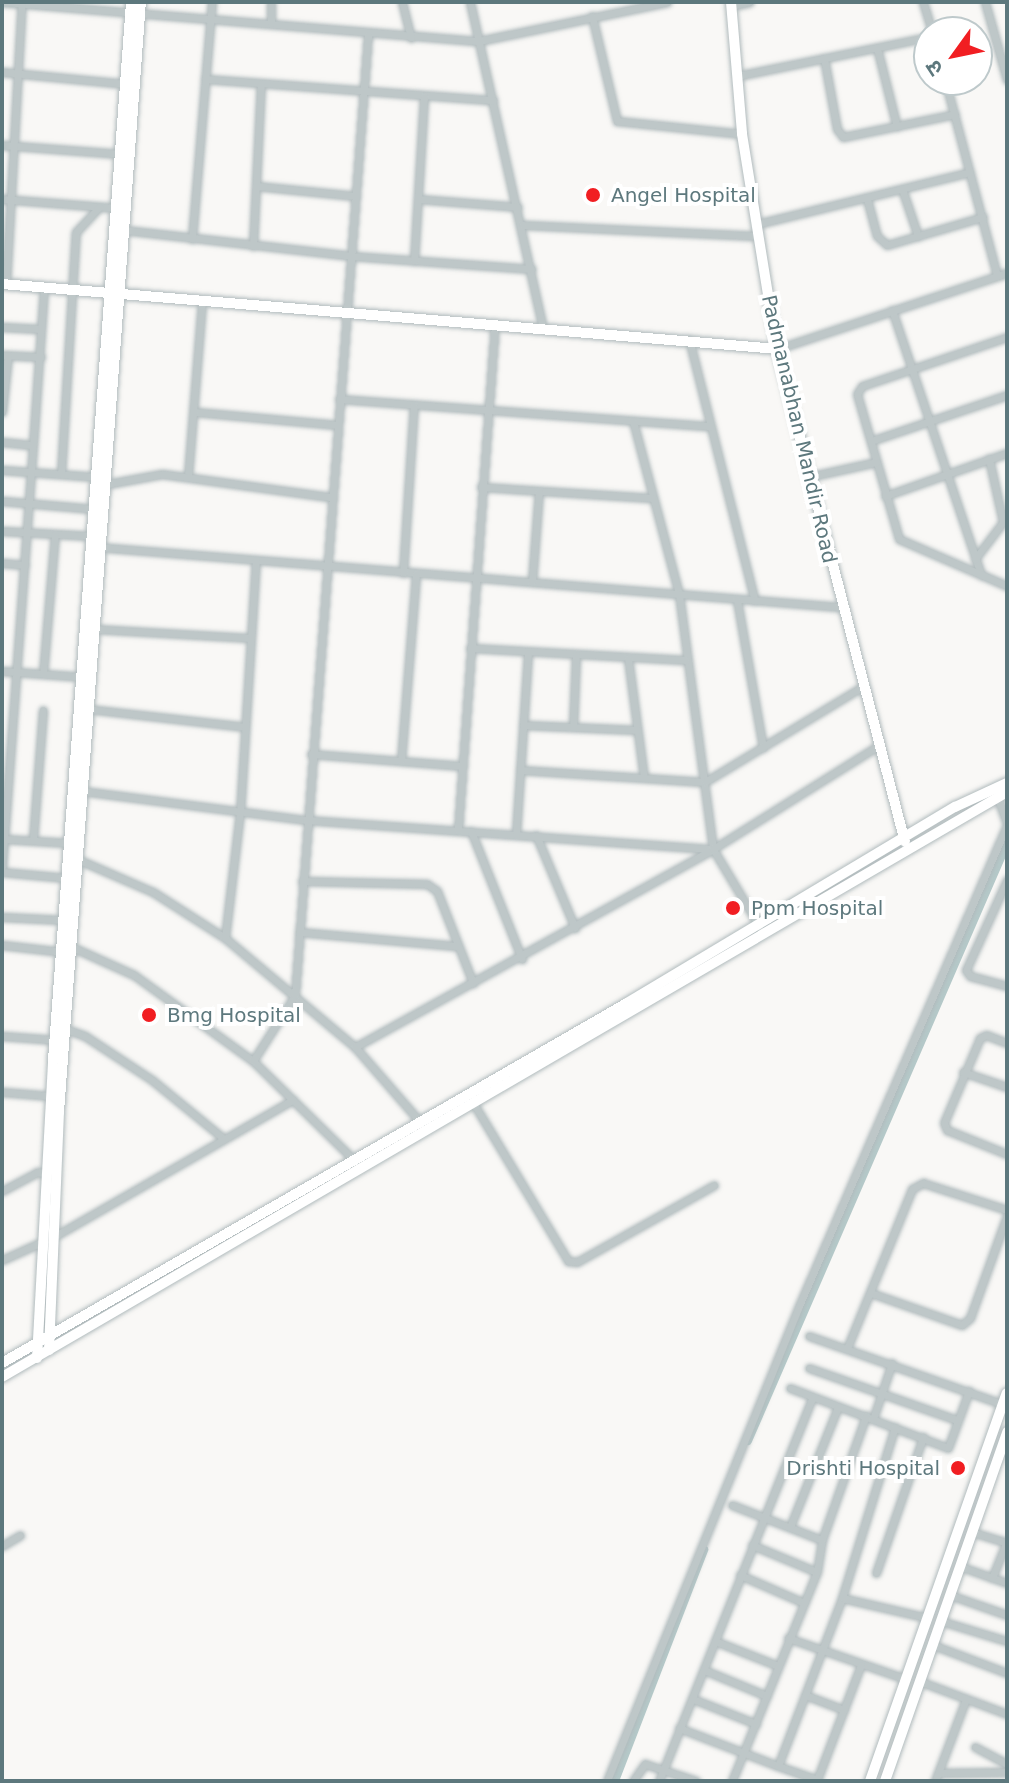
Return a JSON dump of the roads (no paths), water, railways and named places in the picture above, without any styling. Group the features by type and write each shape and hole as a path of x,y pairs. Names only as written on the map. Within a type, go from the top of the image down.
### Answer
{"street":[{"path":"2,2 136,7 210,20 271,23 368,35 479,41 667,2"},
{"path":"192,239 212,2"},
{"path":"271,2 271,23"},
{"path":"402,2 411,38"},
{"path":"470,2 543,328"},
{"path":"731,4 750,2"},
{"path":"985,2 1004,54 1007,80"},
{"path":"22,3 17,74 6,146 4,284 689,338 777,349 1007,273"},
{"name":"Padmanabhan Mandir Road","path":"731,4 742,134 777,349 840,607 906,842"},
{"path":"115,293 117,208 126,84 136,7"},
{"path":"37,1358 42,1241 51,1174 62,1036 72,869 69,843 86,677 115,293 124,230 136,7"},
{"path":"592,16 617,121 742,134"},
{"path":"253,1061 295,995 368,35"},
{"path":"737,76 913,38"},
{"path":"877,48 897,127"},
{"path":"824,58 837,129 843,137 955,114"},
{"path":"2,72 126,84"},
{"path":"205,79 493,100"},
{"path":"253,246 261,84"},
{"path":"414,261 424,96"},
{"path":"950,96 997,276"},
{"path":"6,146 121,154"},
{"path":"522,225 758,230 970,172"},
{"path":"256,186 355,196"},
{"path":"902,189 918,236"},
{"path":"418,199 518,207"},
{"path":"867,199 881,243 983,217"},
{"path":"4,200 117,208"},
{"path":"61,474 75,289 76,232 99,207"},
{"path":"124,230 351,256 532,269"},
{"path":"44,288 30,503 4,807 2,869 72,869 153,892 225,938 355,1047 424,1127"},
{"path":"188,476 202,301"},
{"path":"892,310 981,575"},
{"path":"458,830 495,324"},
{"path":"2,327 40,329"},
{"path":"1007,337 859,388 885,496 899,539 1007,586"},
{"path":"689,338 755,601"},
{"path":"2,412 5,356 41,357"},
{"path":"871,441 1007,395"},
{"path":"339,399 710,426"},
{"path":"403,573 414,405"},
{"path":"195,412 337,425"},
{"path":"633,421 679,594 713,849 761,930"},
{"path":"2,442 33,445"},
{"path":"885,496 1007,453"},
{"path":"975,559 1003,522 989,459"},
{"path":"808,477 876,462"},
{"path":"2,470 61,474 99,482 139,475 188,476 331,497"},
{"path":"67,949 64,920 82,791 88,709 86,677 94,629 94,509 99,482"},
{"path":"481,487 652,498"},
{"path":"532,582 539,491"},
{"path":"2,501 94,509"},
{"path":"2,531 256,561 840,607"},
{"path":"43,674 55,535"},
{"path":"225,938 240,813 256,561"},
{"path":"2,563 25,565"},
{"path":"401,761 416,574"},
{"path":"737,600 763,748"},
{"path":"94,629 249,638"},
{"path":"470,648 686,660"},
{"path":"516,834 528,653"},
{"path":"573,727 576,655"},
{"path":"628,658 644,778"},
{"path":"2,671 86,677"},
{"path":"520,770 705,782 862,687"},
{"path":"88,709 245,727"},
{"path":"33,840 43,710"},
{"path":"523,725 637,730"},
{"path":"355,1047 522,959 713,849 878,746"},
{"path":"311,754 463,766"},
{"path":"2,1377 761,930 994,785 1007,783"},
{"path":"82,791 306,820 713,849"},
{"path":"607,1781 804,1292 1007,824 1002,794 906,842"},
{"path":"471,831 522,959"},
{"path":"536,835 575,928"},
{"path":"3,837 69,843"},
{"path":"1007,880 966,970 970,976 1004,985 1007,972"},
{"path":"302,881 427,884 437,891 473,983"},
{"path":"2,917 64,920"},
{"path":"299,932 456,946"},
{"path":"2,945 67,949 134,975 253,1061 359,1165"},
{"path":"2,1036 85,1036 152,1080 224,1139"},
{"path":"49,1350 57,1235 51,1174 51,1096 62,1036"},
{"path":"1007,1043 982,1036 963,1072 944,1127 1007,1154"},
{"path":"963,1072 1007,1087"},
{"path":"2,1092 51,1096"},
{"path":"2,1260 57,1235 293,1100"},
{"path":"471,1100 563,1255 573,1263 714,1185"},
{"path":"2,1363 359,1165"},
{"path":"2,1191 29,1175 51,1174"},
{"path":"848,1346 908,1193 917,1184 1007,1213 970,1318 962,1325 871,1293"},
{"path":"809,1336 848,1346 969,1391 1006,1401 870,1781"},
{"path":"732,1781 817,1572 822,1540 892,1363"},
{"path":"809,1368 957,1420"},
{"path":"790,1388 948,1448 969,1391"},
{"path":"659,1781 812,1398"},
{"path":"790,1527 838,1407"},
{"path":"778,1766 842,1598 895,1427"},
{"path":"885,1781 959,1566 1003,1456 1007,1432"},
{"path":"876,1573 923,1437"},
{"path":"732,1505 822,1540"},
{"path":"972,1532 1007,1543 992,1578"},
{"path":"2,1546 20,1535"},
{"path":"752,1545 817,1572"},
{"path":"959,1566 1007,1583"},
{"path":"740,1575 804,1603"},
{"path":"950,1595 1007,1615"},
{"path":"842,1598 928,1618"},
{"path":"941,1621 1007,1641"},
{"path":"788,1638 906,1679"},
{"path":"715,1641 778,1666"},
{"path":"933,1645 1007,1673"},
{"path":"679,1728 818,1780 861,1665"},
{"path":"704,1670 767,1696"},
{"path":"919,1681 1007,1714"},
{"path":"805,1695 844,1710"},
{"path":"693,1699 756,1724"},
{"path":"966,1699 937,1777 1007,1772"},
{"path":"975,1747 1007,1764"},
{"path":"633,1781 641,1765 663,1769 695,1781"}],"waterway":[{"path":"748,1441 1007,844"},
{"path":"615,1781 704,1550"}],"place":[{"name":"Angel Hospital","path":"593,195"},
{"name":"Ppm Hospital","path":"733,908"},
{"name":"Bmg Hospital","path":"149,1015"},
{"name":"Drishti Hospital","path":"958,1468"}]}
